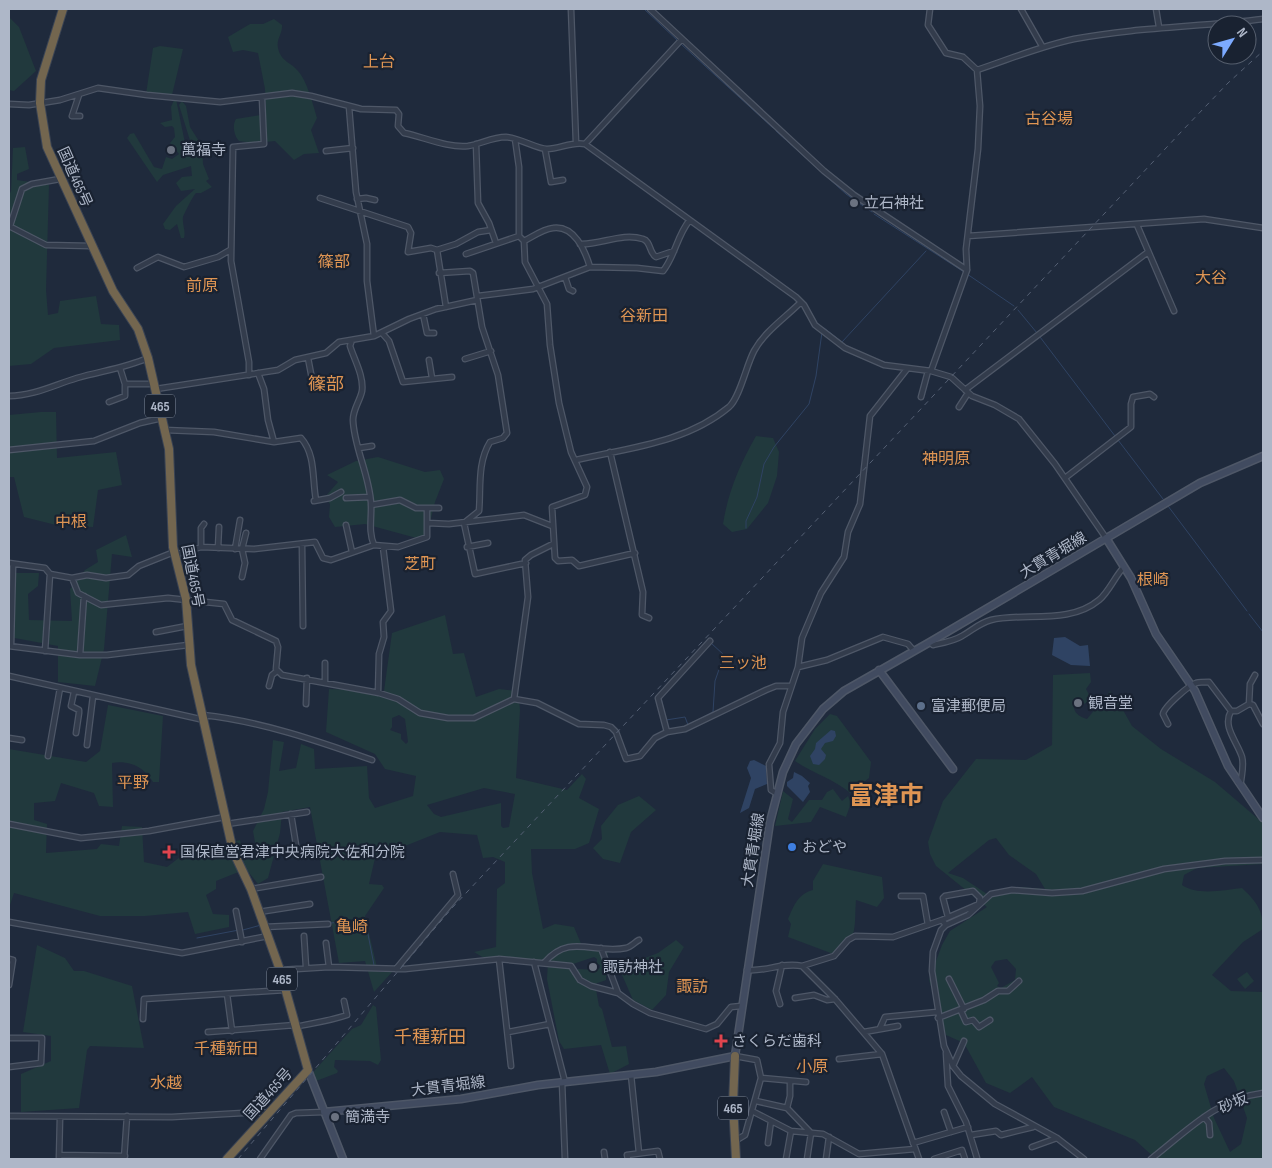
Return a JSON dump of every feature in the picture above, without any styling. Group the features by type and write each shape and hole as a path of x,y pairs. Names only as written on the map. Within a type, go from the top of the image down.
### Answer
{"highway":[{"name":"国道465号","path":"63,9 44,65 40,102 47,147 112,291 138,329 148,358 169,449 174,554 186,599 191,665 237,863 251,889 280,970 308,1070 228,1159"},
{"name":"465","path":"734,1056 733,1104 736,1159"}],"main road":[{"name":"大貫青堀線","path":"324,1112 461,1099 564,1082 631,1075 734,1056 776,793 796,744 814,720 844,691 879,670 1211,477 1263,456"},
{"path":"1106,538 1139,594 1156,634 1191,686 1213,737 1238,782 1263,818"},
{"path":"879,670 953,769"},
{"path":"308,1070 342,1159"}],"street":[{"path":"571,9 576,143"},
{"path":"650,9 846,189 967,270"},
{"path":"921,397 967,270 968,236 980,106 977,70 964,57 946,53 928,25 930,9"},
{"path":"1022,9 1042,46"},
{"path":"1156,9 1159,27"},
{"path":"977,70 1026,54 1042,46 1076,38 1159,27 1222,24 1263,19"},
{"path":"585,144 682,39"},
{"path":"9,104 29,105 79,95 98,88 207,101 299,94 366,110 396,110 399,114 398,126 404,133 458,145 476,144 492,139 515,138 545,148 576,143 585,144 801,302 815,325 845,348 873,361 951,377 967,392 1019,419 1065,478 1106,538"},
{"path":"79,95 72,116 80,116"},
{"path":"250,375 230,250 234,172 233,146 264,144 262,98"},
{"path":"349,107 357,199 367,244 367,281 374,336"},
{"path":"515,138 519,166 517,233 524,241 525,262 547,304 556,388 571,452 587,487 585,495 573,501 552,507 553,544 558,561 572,560 578,566 634,553"},
{"path":"476,144 475,158 478,174 476,197 496,243"},
{"path":"326,152 353,148"},
{"path":"545,148 551,182 563,180"},
{"path":"9,232 22,189 32,184 60,179"},
{"path":"320,198 410,228 408,252 431,248 437,250 456,244 478,232 491,230"},
{"path":"357,199 375,200"},
{"path":"968,236 1137,225 1204,218 1263,228"},
{"path":"156,390 278,370 295,360 326,353 335,343 374,336 423,314 478,298 526,291 590,267 637,268 663,271 671,261 681,233 690,221"},
{"path":"1137,225 1174,311"},
{"path":"11,227 46,245 91,246"},
{"path":"524,241 553,228 569,231 580,244 590,267"},
{"path":"466,254 517,233"},
{"path":"580,244 590,244 614,238 643,239 647,241 652,254 656,257 674,251"},
{"path":"137,268 158,257 184,267 218,257 230,250"},
{"path":"437,250 439,273 446,307"},
{"path":"959,407 967,392 1148,252"},
{"path":"439,273 472,271 482,327 498,376 506,436 490,442 486,449 479,493 479,511 464,523"},
{"path":"565,276 569,289 573,291"},
{"path":"502,294 503,300"},
{"path":"576,460 670,440 686,434 730,406 754,351 762,339 801,302"},
{"path":"423,314 427,333 434,333"},
{"path":"382,333 389,341 401,380 406,382 452,377"},
{"path":"352,340 350,346 362,382 362,391 353,420 372,505 370,532 374,545"},
{"path":"465,359 491,352"},
{"path":"9,396 37,392 148,358"},
{"path":"308,358 312,379"},
{"path":"429,360 432,378"},
{"path":"109,402 124,398 125,384 120,368"},
{"path":"776,793 771,790 769,764 780,743 783,712 798,667 802,638 821,593 844,557 848,532 860,504 870,416 907,369"},
{"path":"258,373 264,389 268,420 274,442"},
{"path":"125,384 149,384"},
{"path":"1065,478 1132,427 1131,404 1133,397 1150,394 1154,397"},
{"path":"730,406 736,409"},
{"path":"9,450 94,441 140,423 162,418"},
{"path":"165,430 214,432 274,442 295,438 303,441 313,465 314,501 330,498 340,492"},
{"path":"359,448 372,446"},
{"path":"610,452 643,592 642,615 649,618"},
{"path":"346,498 370,497"},
{"path":"372,505 400,500 416,508 427,510 440,508"},
{"path":"188,645 107,655 80,655 10,646 11,564 45,568 50,574 72,578 86,575 106,578 128,575 139,566 201,547 242,549 316,542 320,554 326,560 374,545 383,547 398,546 427,537 427,510"},
{"path":"428,523 464,523 484,518 524,514 552,526"},
{"path":"235,548 240,520"},
{"path":"464,523 467,547 475,574 526,563"},
{"path":"201,547 201,528 204,524"},
{"path":"346,525 352,552"},
{"path":"218,548 219,527"},
{"path":"242,577 245,563 242,549 246,533"},
{"path":"467,547 488,543"},
{"path":"302,544 303,626"},
{"path":"514,699 528,597 526,558 553,544"},
{"path":"378,693 379,654 384,632 383,622 391,611 383,547"},
{"path":"930,642 933,645 962,637 980,623 992,619 1020,616 1047,618 1084,608 1100,599 1124,567"},
{"path":"45,650 50,574"},
{"path":"72,578 78,593 101,605 131,600 186,599 224,604 232,620 276,641 278,645 276,671"},
{"path":"80,655 84,596"},
{"path":"156,632 187,626"},
{"path":"798,667 827,660 883,637 908,644 914,651"},
{"path":"667,732 658,698 710,641"},
{"path":"324,683 325,664"},
{"path":"276,671 287,677 307,678 378,693 398,699 420,713 462,720 474,718 514,699 537,704 579,724 611,727 616,732 626,759 640,756 655,738 667,732 685,729 776,686 791,686"},
{"path":"269,686 272,675 276,671"},
{"path":"1255,674 1250,684 1249,704 1263,724"},
{"path":"9,676 93,696 203,717 222,717 297,736 372,760"},
{"path":"306,704 307,678"},
{"path":"1168,724 1163,715 1164,709 1191,686 1209,682 1232,711"},
{"path":"48,756 60,688"},
{"path":"74,692 71,706 79,710 76,733"},
{"path":"87,745 93,696"},
{"path":"1232,711 1237,711 1249,704"},
{"path":"1232,711 1229,716 1228,726 1242,756 1243,764 1241,781 1238,782"},
{"path":"9,738 22,740"},
{"path":"9,824 89,837 307,812"},
{"path":"291,814 296,845"},
{"path":"977,1158 968,1127 948,1086 946,1053 937,1012 932,959 937,941 946,925 968,915 991,894 1012,890 1052,893 1082,891 1164,869 1225,861 1263,860"},
{"path":"396,969 458,895 453,874"},
{"path":"251,889 321,877"},
{"path":"747,970 761,971 782,965 802,966 834,956 854,936 893,937 942,920 978,904 980,898 972,891 945,896 948,917"},
{"path":"901,896 923,896 928,925"},
{"path":"259,912 310,904"},
{"path":"236,911 242,942"},
{"path":"942,920 946,925"},
{"path":"9,922 182,953 268,936"},
{"path":"264,927 328,924"},
{"path":"304,936 306,968"},
{"path":"544,963 553,955 569,946 627,948 639,940"},
{"path":"326,943 329,967"},
{"path":"602,948 618,993"},
{"path":"9,959 14,960 9,985"},
{"path":"499,959 512,1066"},
{"path":"280,970 329,967 422,968 499,959 571,966 580,980 618,993 629,1002 650,1013 706,1029 717,1024 732,1007 741,1006"},
{"path":"534,962 564,1082 565,1159"},
{"path":"780,1004 776,991 782,965"},
{"path":"802,966 835,999 882,1054 919,1159"},
{"path":"949,979 966,1022 974,1020 979,1027 990,1020"},
{"path":"938,1018 962,1010 998,991 1008,991 1019,981"},
{"path":"143,1019 144,999 285,990"},
{"path":"227,994 232,1031"},
{"path":"794,998 814,995 827,1000 835,999"},
{"path":"208,1032 295,1026 324,1020 329,1021 347,1014 344,1001"},
{"path":"880,1028 885,1017 937,1012"},
{"path":"508,1032 550,1024"},
{"path":"864,1032 898,1026"},
{"path":"9,1038 42,1038 41,1063 19,1064 9,1067"},
{"path":"953,1066 964,1041"},
{"path":"946,1053 961,1076 995,1104 1056,1138 1084,1159"},
{"path":"839,1059 882,1054"},
{"path":"734,1056 758,1060 762,1078 745,1135 735,1142"},
{"path":"631,1075 639,1153"},
{"path":"762,1078 806,1082"},
{"path":"786,1108 790,1096 790,1081"},
{"name":"砂坂","path":"1152,1159 1204,1117 1230,1100 1263,1093"},
{"path":"756,1101 786,1108 811,1133"},
{"path":"752,1111 791,1131 823,1134 859,1156 915,1149"},
{"path":"260,1159 291,1115 296,1112 324,1112"},
{"path":"944,1112 951,1132"},
{"path":"9,1116 172,1116 268,1113"},
{"path":"60,1117 59,1157 124,1158 127,1116"},
{"path":"1204,1117 1209,1123 1210,1135"},
{"path":"768,1143 771,1121"},
{"path":"971,1135 996,1131 1001,1135 1033,1126"},
{"path":"913,1143 968,1127"},
{"path":"786,1159 791,1131"},
{"path":"807,1159 811,1133"},
{"path":"826,1159 829,1137"},
{"path":"1032,1147 1056,1138"},
{"path":"934,1159 962,1150 965,1159"},
{"path":"628,1159 627,1155 658,1151 660,1159"},
{"path":"604,1152 605,1159"},
{"path":"876,1153 876,1159"}],"green space":[{"path":"9,17 19,27 36,71 14,91 9,90"},
{"path":"274,19 282,25 278,45 279,53 301,75 317,118 311,130 319,153 304,154 294,160 275,141 253,143 239,141 234,130 236,119 261,115 266,111 265,89 258,53 243,50 233,52 228,37 250,24 263,24"},
{"path":"160,46 183,49 172,95 146,94 153,48"},
{"path":"176,99 186,148 191,150 192,147 179,105 182,101 186,106 190,127 202,146 203,164 209,179 206,181 212,187 201,193 196,193 191,201 183,217 184,238 181,238 177,224 170,230 165,229 163,224 176,206 195,189 181,191 176,183 182,177 192,176 191,166 163,175 157,182 127,138 130,134 134,133 154,167 162,169 166,157 172,159 179,154 170,143 175,137 174,128 172,126 165,127 160,123 172,120 171,107"},
{"path":"25,147 29,169 17,174 17,180 49,185 46,290 48,315 58,313 60,301 96,296 101,324 119,325 120,340 54,348 31,364 9,366 9,195 11,191 13,148"},
{"path":"56,412 57,458 116,452 122,485 98,490 93,527 60,526 24,517 14,477 9,477 9,415"},
{"path":"756,436 773,438 779,452 777,476 768,503 747,529 732,532 723,524 731,489"},
{"path":"378,457 425,472 440,470 444,479 435,502 427,534 420,539 365,524 335,527 329,517 330,504 325,497 338,482 327,475 356,461"},
{"path":"126,535 132,557 112,554 104,649 95,686 58,682 58,646 9,637 9,573 39,573 38,586 28,594 29,620 72,621 70,589 85,570 98,562 96,550"},
{"path":"445,615 453,654 464,653 476,697 499,689 518,691 520,710 516,778 567,790 582,774 586,779 579,798 599,809 589,843 575,849 531,849 532,873 543,929 555,924 574,927 582,946 608,947 606,980 595,984 599,1006 602,1009 612,1047 626,1046 629,1064 610,1074 601,1045 564,1049 559,1041 547,979 548,962 484,958 474,952 496,947 497,889 505,883 505,862 493,857 483,858 477,835 440,832 375,858 369,884 382,885 384,888 365,916 378,972 392,972 374,992 365,961 339,963 310,807 282,812 280,833 268,878 258,884 246,869 216,881 216,889 206,895 213,914 229,915 229,927 195,934 188,912 145,916 100,916 14,893 9,908 9,749 86,762 100,751 108,705 163,716 159,782 153,782 145,772 136,766 118,762 112,763 113,807 99,806 94,793 61,783 55,801 34,803 34,820 47,824 46,853 97,849 101,844 119,846 122,826 142,827 144,862 167,867 193,847 211,848 240,840 245,858 257,854 253,831 264,809 268,792 273,740 284,742 279,771 296,768 301,744 314,749 315,769 367,766 369,798 375,808 413,796 416,776 385,769 375,754 326,732 329,689 384,691 392,633","holes":["399,715 405,719 408,742 406,744 401,739 401,734 390,730 392,718","484,788 515,794 509,827 503,828 501,826 501,803 441,817 434,814 427,805","594,957 597,959 597,964 600,965 600,968 595,970 578,969 576,972 570,967 557,963 573,964"]},
{"path":"1090,673 1091,682 1086,689 1092,700 1084,704 1078,699 1074,700 1074,707 1078,715 1087,719 1110,691 1132,726 1161,749 1215,782 1263,823 1263,864 1197,868 1184,875 1182,885 1203,891 1242,888 1255,902 1262,916 1263,929 1243,942 1212,975 1231,991 1263,992 1263,1159 1156,1159 1135,1140 1054,1107 1032,1077 1010,1093 986,1083 964,1043 946,1035 929,980 942,945 950,931 987,907 936,866 930,854 928,842 943,801 976,759 1026,760 1052,745 1053,675","holes":["996,838 1009,855 1036,874 1045,889 1021,887 996,890 987,894 963,878 948,873 989,840","1007,959 1016,969 1015,980 1001,988 997,986 999,983 991,967 995,961","1224,1068 1234,1081 1247,1118 1241,1144 1230,1152 1214,1118 1204,1084 1207,1076"]},
{"path":"830,714 837,716 871,762 869,778 850,793 838,784 795,761 815,729"},
{"path":"833,789 842,801 848,796 851,803 846,817 820,807 811,822 775,826 783,791 793,799 788,819 792,822 809,800 822,800 827,792"},
{"path":"639,796 656,810 631,832 620,863 603,859 593,848 602,839 601,826 618,805"},
{"path":"823,864 882,877 884,898 877,907 856,900 855,924 852,937 849,943 836,955 788,937 791,924 788,919 792,909 800,897 813,890 813,881"},
{"path":"676,940 684,947 669,972 666,995 652,1010 633,1000 619,968 658,953"},
{"path":"37,945 65,958 74,971 84,971 132,986 144,1048 90,1046 87,1050 79,1108 21,1112 21,1074 51,1061 51,1036 23,1032"},
{"path":"1247,972 1254,981 1245,989 1237,979"},
{"path":"373,1005 376,1007 381,1060 378,1065 370,1061 335,1060 334,1067 338,1071 337,1073 316,1081 312,1075 315,1070 352,1029 361,1025"}],"water":[{"path":"1065,637 1080,646 1088,645 1090,666 1071,665 1052,655 1054,638"},
{"path":"831,730 835,731 836,736 833,741 825,743 821,749 826,755 825,759 819,765 813,764 810,756 815,749 816,743"},
{"path":"754,760 766,766 767,784 755,789 749,808 740,813 751,778 747,768 750,761"},
{"path":"794,772 810,783 808,786 810,792 803,802 787,786 787,782 793,778"}],"waterway":[{"path":"644,9 677,40"},
{"path":"681,44 773,128"},
{"path":"776,131 846,194 872,212"},
{"path":"874,214 964,272"},
{"path":"824,328 842,342 926,251"},
{"path":"967,274 1014,306"},
{"path":"1018,310 1037,333"},
{"path":"746,528 746,521 757,497 764,464 774,447 809,404 816,376 822,332"},
{"path":"1040,337 1115,436"},
{"path":"1118,440 1163,499"},
{"path":"1168,506 1247,611"},
{"path":"1249,614 1263,632"},
{"path":"661,698 666,720 685,717 688,725 713,712 715,681 724,655 711,643"},
{"path":"330,923 363,921 366,924 374,965"},
{"path":"243,930 261,925"},
{"path":"197,938 239,930"}],"railway":[{"path":"238,1159 452,908 1182,131 1228,83 1263,51"}],"place":[{"name":"萬福寺","path":"171,150"},
{"name":"立石神社","path":"854,203"},
{"name":"観音堂","path":"1078,703"},
{"name":"富津郵便局","path":"921,706"},
{"name":"おどや","path":"792,847"},
{"name":"国保直営君津中央病院大佐和分院","path":"169,852"},
{"name":"諏訪神社","path":"593,967"},
{"name":"さくらだ歯科","path":"721,1041"},
{"name":"簡満寺","path":"335,1117"}],"district":[{"name":"上台","path":"379,61"},
{"name":"古谷場","path":"1049,118"},
{"name":"篠部","path":"334,261"},
{"name":"大谷","path":"1211,277"},
{"name":"前原","path":"202,285"},
{"name":"谷新田","path":"644,315"},
{"name":"篠部","path":"326,384"},
{"name":"神明原","path":"946,458"},
{"name":"中根","path":"71,521"},
{"name":"芝町","path":"420,563"},
{"name":"根崎","path":"1153,579"},
{"name":"三ッ池","path":"743,662"},
{"name":"平野","path":"133,782"},
{"name":"富津市","path":"886,795"},
{"name":"亀崎","path":"352,926"},
{"name":"諏訪","path":"692,986"},
{"name":"千種新田","path":"430,1037"},
{"name":"千種新田","path":"226,1048"},
{"name":"小原","path":"812,1066"},
{"name":"水越","path":"166,1082"}]}
